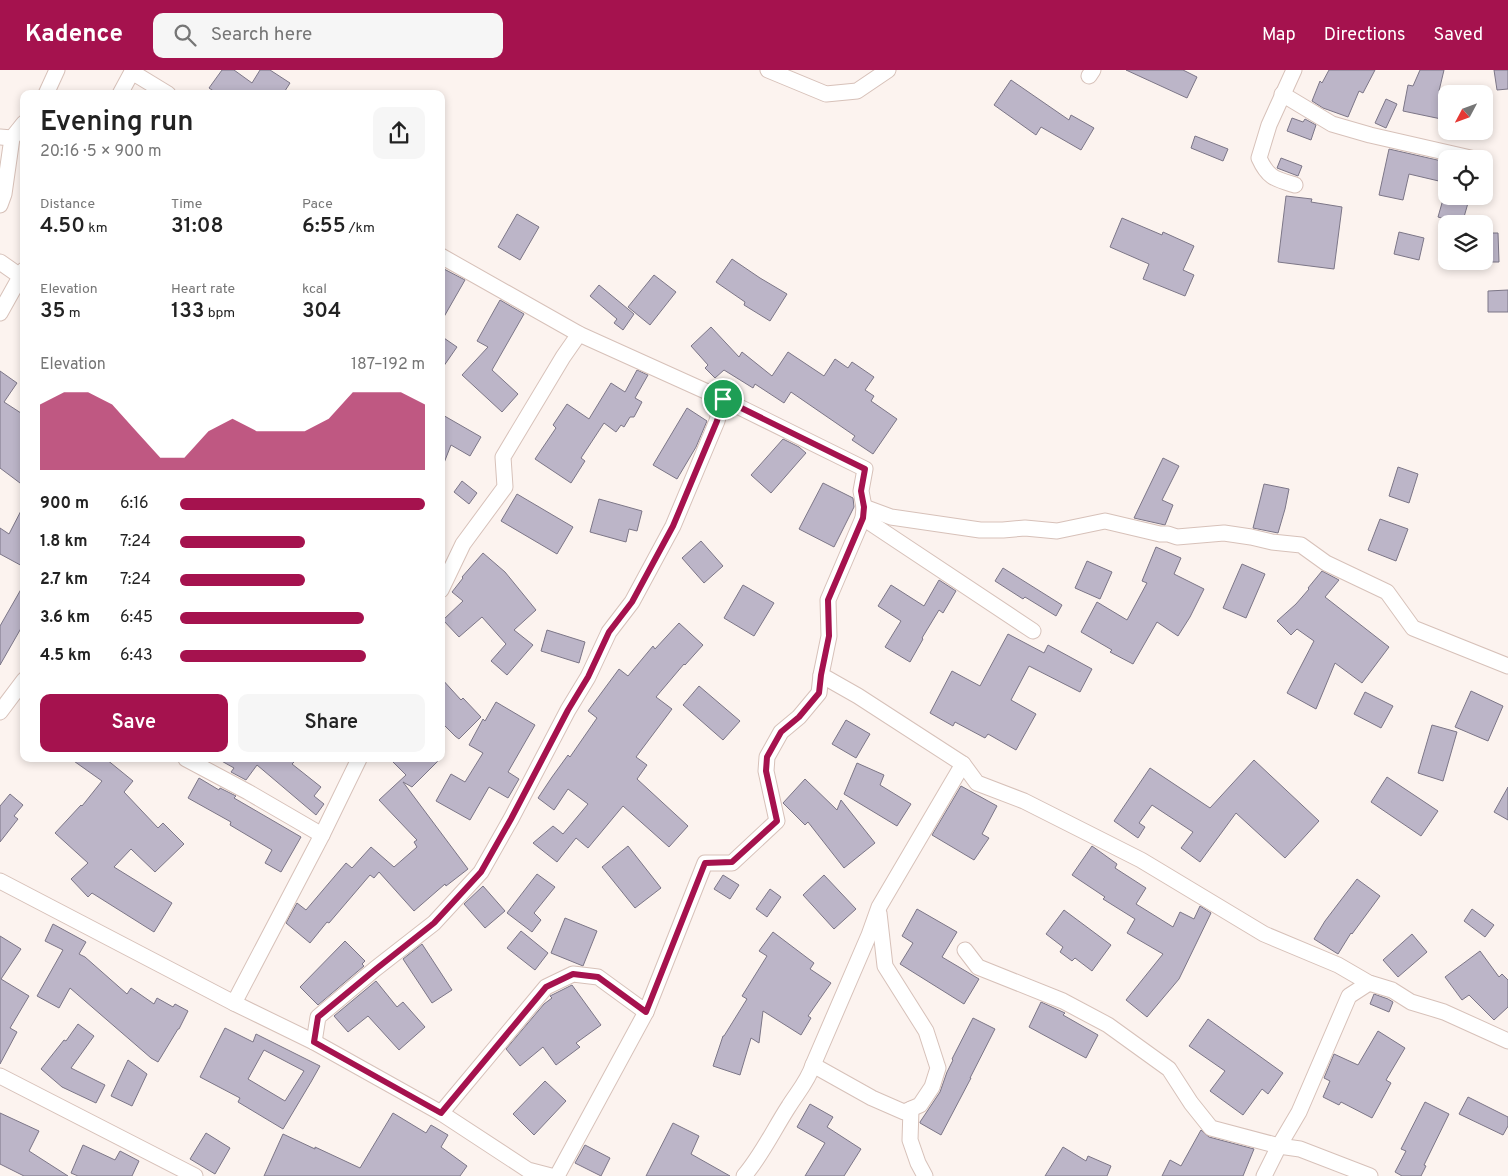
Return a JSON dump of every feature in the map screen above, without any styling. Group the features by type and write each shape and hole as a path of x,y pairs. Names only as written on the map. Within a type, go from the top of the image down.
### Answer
{"street":[{"path":"48,90 57,70"},
{"path":"768,70 826,94 857,91 888,70"},
{"path":"1294,70 1269,125 1259,158 1264,168 1275,179 1296,185"},
{"path":"122,90 132,71 162,90"},
{"path":"1282,94 1332,124 1438,151"},
{"path":"0,205 4,194 6,138 20,126"},
{"path":"445,258 579,334 723,399 865,469 861,491 864,513 828,600 829,636 819,693 799,717 781,732 767,757 766,771 777,821 732,862 705,863 646,1012 557,1176"},
{"path":"0,262 20,272"},
{"path":"0,313 20,277"},
{"path":"445,582 463,544 505,487 503,458 563,357 579,334"},
{"path":"314,1042 318,1017 434,923 481,872 568,710 588,677 609,632 632,602 673,526 717,421 723,399"},
{"path":"864,513 1033,631"},
{"path":"864,513 980,530 1025,528 1057,531 1105,521 1177,537 1224,533 1272,542 1301,545 1326,563 1387,592 1414,628 1508,666"},
{"path":"821,675 858,696 963,764 977,783 1024,801 1125,851 1264,934 1338,965 1370,982 1392,990 1411,1002 1444,1012 1508,1041"},
{"path":"0,712 20,685"},
{"path":"192,762 322,835"},
{"path":"234,1003 322,835 358,762"},
{"path":"744,1176 754,1165 789,1105 810,1076 879,908 963,764"},
{"path":"2,888 314,1042 441,1113 527,1173 551,1176"},
{"path":"813,1066 872,1098 904,1112 920,1105 932,1087 938,1068 926,1031 885,966 879,908"},
{"path":"965,950 978,967 1063,1001 1108,1025 1169,1069 1191,1103 1211,1128 1279,1146 1300,1149 1370,1176"},
{"path":"1338,965 1349,996"},
{"path":"441,1113 546,987 564,978 573,974 598,977 646,1012"},
{"path":"1264,1176 1299,1112 1349,996 1370,982"},
{"path":"0,1076 195,1176"},
{"path":"911,1109 910,1140 925,1176"}],"building":[{"path":"222,70 234,70 252,83 260,70 270,70 290,83 286,90 212,90 209,88"},
{"path":"1126,70 1183,70 1197,77 1187,98"},
{"path":"1329,70 1375,70 1363,93 1359,91 1348,117 1323,108 1312,101 1320,81 1322,83"},
{"path":"1420,70 1444,70 1440,85 1438,85 1438,118 1403,111 1408,85 1413,86"},
{"path":"1494,70 1508,70 1508,89 1497,90"},
{"path":"1011,80 1069,120 1071,115 1094,128 1081,150 1041,127 1036,135 994,105"},
{"path":"1386,99 1397,104 1386,128 1375,123"},
{"path":"1292,118 1303,122 1305,119 1316,125 1311,140 1287,131"},
{"path":"1195,136 1228,149 1223,161 1191,148"},
{"path":"1389,149 1438,160 1438,181 1409,174 1403,200 1379,195"},
{"path":"1281,158 1302,166 1298,176 1277,168"},
{"path":"1286,196 1312,199 1311,202 1342,207 1334,269 1278,262"},
{"path":"1441,205 1467,205 1465,215 1439,215"},
{"path":"517,214 539,227 520,260 498,247"},
{"path":"1122,218 1162,235 1163,232 1194,246 1183,270 1194,275 1185,296 1143,279 1149,264 1110,247"},
{"path":"1399,232 1424,238 1419,260 1394,254"},
{"path":"1493,233 1498,233 1499,262 1493,262"},
{"path":"732,259 787,294 770,321 744,305 745,302 716,282"},
{"path":"445,270 465,280 445,315"},
{"path":"654,275 676,292 650,325 628,307"},
{"path":"599,285 634,314 623,330 614,323 617,319 590,296"},
{"path":"1508,290 1508,312 1488,312 1488,291"},
{"path":"500,300 524,314 492,370 518,394 502,412 462,375 488,347 477,341"},
{"path":"711,327 739,357 742,352 772,376 788,352 824,376 835,359 848,368 852,362 874,377 865,390 874,396 871,401 897,419 873,454 852,440 855,436 791,392 784,403 755,384 753,388 724,370 715,378 705,368 708,365 691,346"},
{"path":"445,339 457,347 445,364"},
{"path":"637,370 648,375 635,398 642,402 634,417 630,417 624,427 621,425 616,432 604,423 581,458 585,461 571,483 535,459 556,428 553,425 567,404 589,419 611,383 625,392"},
{"path":"0,371 17,383 4,402 20,412 20,483 0,468"},
{"path":"687,408 707,421 696,447 677,479 653,465"},
{"path":"445,416 481,437 470,456 451,445 445,460"},
{"path":"783,439 806,453 771,493 751,475"},
{"path":"1163,458 1179,466 1162,500 1173,505 1165,525 1134,518"},
{"path":"1398,467 1418,474 1409,503 1389,496"},
{"path":"462,481 477,493 469,504 454,492"},
{"path":"823,483 853,498 854,507 834,547 799,529"},
{"path":"1264,484 1289,489 1278,533 1253,528"},
{"path":"517,494 573,527 557,554 501,521"},
{"path":"599,499 642,511 637,531 629,529 626,542 590,532"},
{"path":"20,513 20,565 0,554 0,528 9,534"},
{"path":"1380,519 1408,529 1396,561 1368,550"},
{"path":"701,541 723,566 704,583 682,558"},
{"path":"1156,547 1181,558 1174,574 1204,589 1178,636 1157,622 1133,664 1110,652 1112,650 1081,632 1097,602 1127,620 1147,583 1142,581"},
{"path":"483,553 505,572 536,610 514,630 533,645 507,675 491,661 506,644 482,617 459,637 445,622 445,618 463,601 452,592 462,577"},
{"path":"1087,561 1112,572 1100,599 1075,588"},
{"path":"1242,564 1265,574 1246,618 1223,608"},
{"path":"1003,568 1062,605 1056,616 1025,597 1023,599 995,581"},
{"path":"1322,571 1339,580 1325,597 1389,647 1362,683 1335,663 1316,709 1287,693 1314,641 1297,629 1291,635 1277,621 1296,604"},
{"path":"939,580 956,591 943,613 939,610 910,662 885,647 901,621 878,606 891,585 924,606"},
{"path":"743,585 774,603 754,636 724,618"},
{"path":"20,591 20,630 0,665 0,626"},
{"path":"679,623 703,645 656,697 672,709 636,757 647,765 637,779 688,826 669,847 623,806 588,848 576,838 557,862 533,843 553,826 563,834 588,804 568,789 554,810 538,798 597,718 588,711 619,669 628,676 653,646 655,649"},
{"path":"547,630 585,642 579,663 541,651"},
{"path":"1008,634 1044,653 1048,645 1092,669 1080,692 1029,666 1011,700 1036,714 1016,750 988,734 985,738 955,722 953,726 930,713 952,671 980,686"},
{"path":"445,682 461,700 463,698 481,717 459,739 445,726"},
{"path":"699,686 740,721 723,740 683,705"},
{"path":"1471,691 1503,706 1488,741 1455,727"},
{"path":"1365,692 1393,706 1381,728 1354,714"},
{"path":"496,702 535,725 508,772 519,779 508,798 489,787 470,820 436,801 451,774 465,782 483,753 469,745 483,719 485,721"},
{"path":"846,720 870,734 856,758 832,744"},
{"path":"1432,725 1457,732 1443,781 1418,773"},
{"path":"1254,760 1319,821 1285,858 1236,813 1200,862 1181,848 1193,832 1152,805 1139,823 1145,827 1138,838 1114,821 1150,768 1210,808"},
{"path":"75,762 110,762 133,781 124,792 158,828 163,823 184,844 155,872 131,849 114,867 172,903 154,932 92,893 88,897 71,879 88,863 55,833 82,806 102,781"},
{"path":"223,762 294,762 292,764 321,787 314,796 324,804 316,815 257,765 246,780 231,772 234,768"},
{"path":"393,762 437,762 412,787 403,782 468,869 446,886 445,884 414,911 379,872 374,878 370,875 310,943 286,923 297,903 306,910 346,863 352,868 371,847 394,867 417,847 414,842 417,840 379,800 406,775"},
{"path":"857,763 884,775 880,785 911,804 897,826 844,794"},
{"path":"1387,777 1438,811 1421,836 1371,802"},
{"path":"199,778 219,790 220,788 236,796 234,798 301,837 281,872 265,863 272,850 230,825 231,822 188,798"},
{"path":"805,779 837,810 841,800 875,843 844,868 808,822 805,825 783,803"},
{"path":"961,786 997,806 982,834 989,838 974,860 932,835"},
{"path":"1508,787 1508,820 1494,812"},
{"path":"10,794 23,805 14,816 18,819 0,842 0,806"},
{"path":"628,846 661,888 635,908 602,867"},
{"path":"1092,846 1117,864 1115,868 1146,888 1136,904 1173,927 1180,912 1194,919 1200,906 1211,913 1179,979 1147,1017 1126,1000 1163,954 1127,933 1135,919 1103,899 1105,897 1072,875"},
{"path":"537,874 555,887 534,913 541,920 532,932 507,913"},
{"path":"723,875 739,885 730,899 714,889"},
{"path":"824,875 856,909 834,929 803,895"},
{"path":"1357,879 1380,896 1351,933 1338,954 1314,939 1325,921"},
{"path":"483,886 505,911 485,928 464,904"},
{"path":"770,889 781,897 767,917 756,909"},
{"path":"917,909 957,932 942,957 979,979 964,1004 900,964 913,943 902,936"},
{"path":"1472,909 1494,925 1485,937 1464,921"},
{"path":"1064,910 1111,945 1092,971 1075,958 1072,961 1060,952 1063,947 1046,934"},
{"path":"565,918 597,931 583,966 551,953"},
{"path":"53,924 86,942 79,954 85,957 127,994 131,988 154,1004 157,998 173,1007 175,1004 188,1011 158,1062 70,988 59,1008 37,996 63,950 45,941"},
{"path":"521,931 548,953 535,970 507,948"},
{"path":"773,932 814,963 810,969 831,983 808,1016 811,1018 801,1035 763,1011 759,1043 751,1038 740,1075 713,1066 723,1036 747,999 742,996 767,956 759,951"},
{"path":"1412,934 1427,952 1398,977 1383,960"},
{"path":"0,936 21,949 1,979 29,996 10,1028 17,1032 0,1064"},
{"path":"345,941 365,961 362,964 364,966 318,1005 300,987"},
{"path":"422,944 452,990 432,1003 403,959"},
{"path":"1480,951 1499,977 1502,974 1508,980 1508,1007 1494,1020 1469,995 1462,1000 1445,977"},
{"path":"376,981 397,1007 403,1002 425,1027 399,1050 368,1016 348,1032 334,1016"},
{"path":"572,985 601,1025 576,1043 580,1047 556,1065 543,1047 520,1066 506,1049 544,1004 552,998 550,996"},
{"path":"1374,994 1393,1002 1389,1012 1370,1004"},
{"path":"1041,1002 1065,1013 1063,1015 1098,1035 1086,1058 1029,1027"},
{"path":"973,1018 995,1029 941,1135 920,1122 940,1092 952,1059"},
{"path":"1208,1019 1283,1073 1268,1094 1262,1089 1243,1115 1210,1091 1225,1071 1189,1046"},
{"path":"78,1024 94,1036 71,1068 105,1085 96,1103 62,1087 41,1069 64,1040 66,1041"},
{"path":"225,1028 253,1042 256,1034 320,1066 283,1129 238,1102 240,1098 200,1077","holes":["264,1050 304,1071 285,1101 248,1079"]},
{"path":"1378,1031 1405,1048 1386,1080 1391,1083 1372,1118 1341,1102 1339,1105 1323,1097 1330,1081 1324,1078 1334,1054 1358,1065"},
{"path":"128,1060 147,1074 132,1106 111,1096"},
{"path":"545,1081 566,1101 534,1135 513,1114"},
{"path":"1468,1097 1508,1117 1508,1126 1503,1135 1459,1114"},
{"path":"1425,1102 1449,1114 1424,1165 1426,1166 1421,1176 1402,1176 1395,1172 1406,1151 1401,1149"},
{"path":"810,1104 833,1117 827,1127 861,1149 844,1176 805,1176 825,1143 797,1127"},
{"path":"0,1113 39,1131 29,1151 68,1176 24,1176 0,1164"},
{"path":"393,1113 426,1133 431,1125 448,1135 441,1147 467,1166 460,1176 264,1176 283,1134 360,1168"},
{"path":"673,1123 699,1136 691,1154 730,1176 646,1176"},
{"path":"1201,1130 1209,1137 1254,1149 1243,1176 1162,1176 1170,1160 1181,1166"},
{"path":"206,1133 230,1148 215,1174 190,1159"},
{"path":"83,1145 115,1160 120,1151 139,1161 132,1176 78,1176 71,1173"},
{"path":"585,1145 610,1158 601,1176 575,1163"},
{"path":"1063,1147 1086,1161 1088,1156 1111,1166 1107,1176 1045,1176"}],"route":[{"path":"723,399 865,469 861,491 864,507 863,518 828,600 829,636 819,693 799,717 781,732 767,757 766,771 777,821 732,862 705,863 646,1012 598,977 573,974 546,987 441,1113 314,1042 318,1017 434,923 481,872 568,710 588,677 609,632 632,602 673,526 717,421 723,399"}]}
